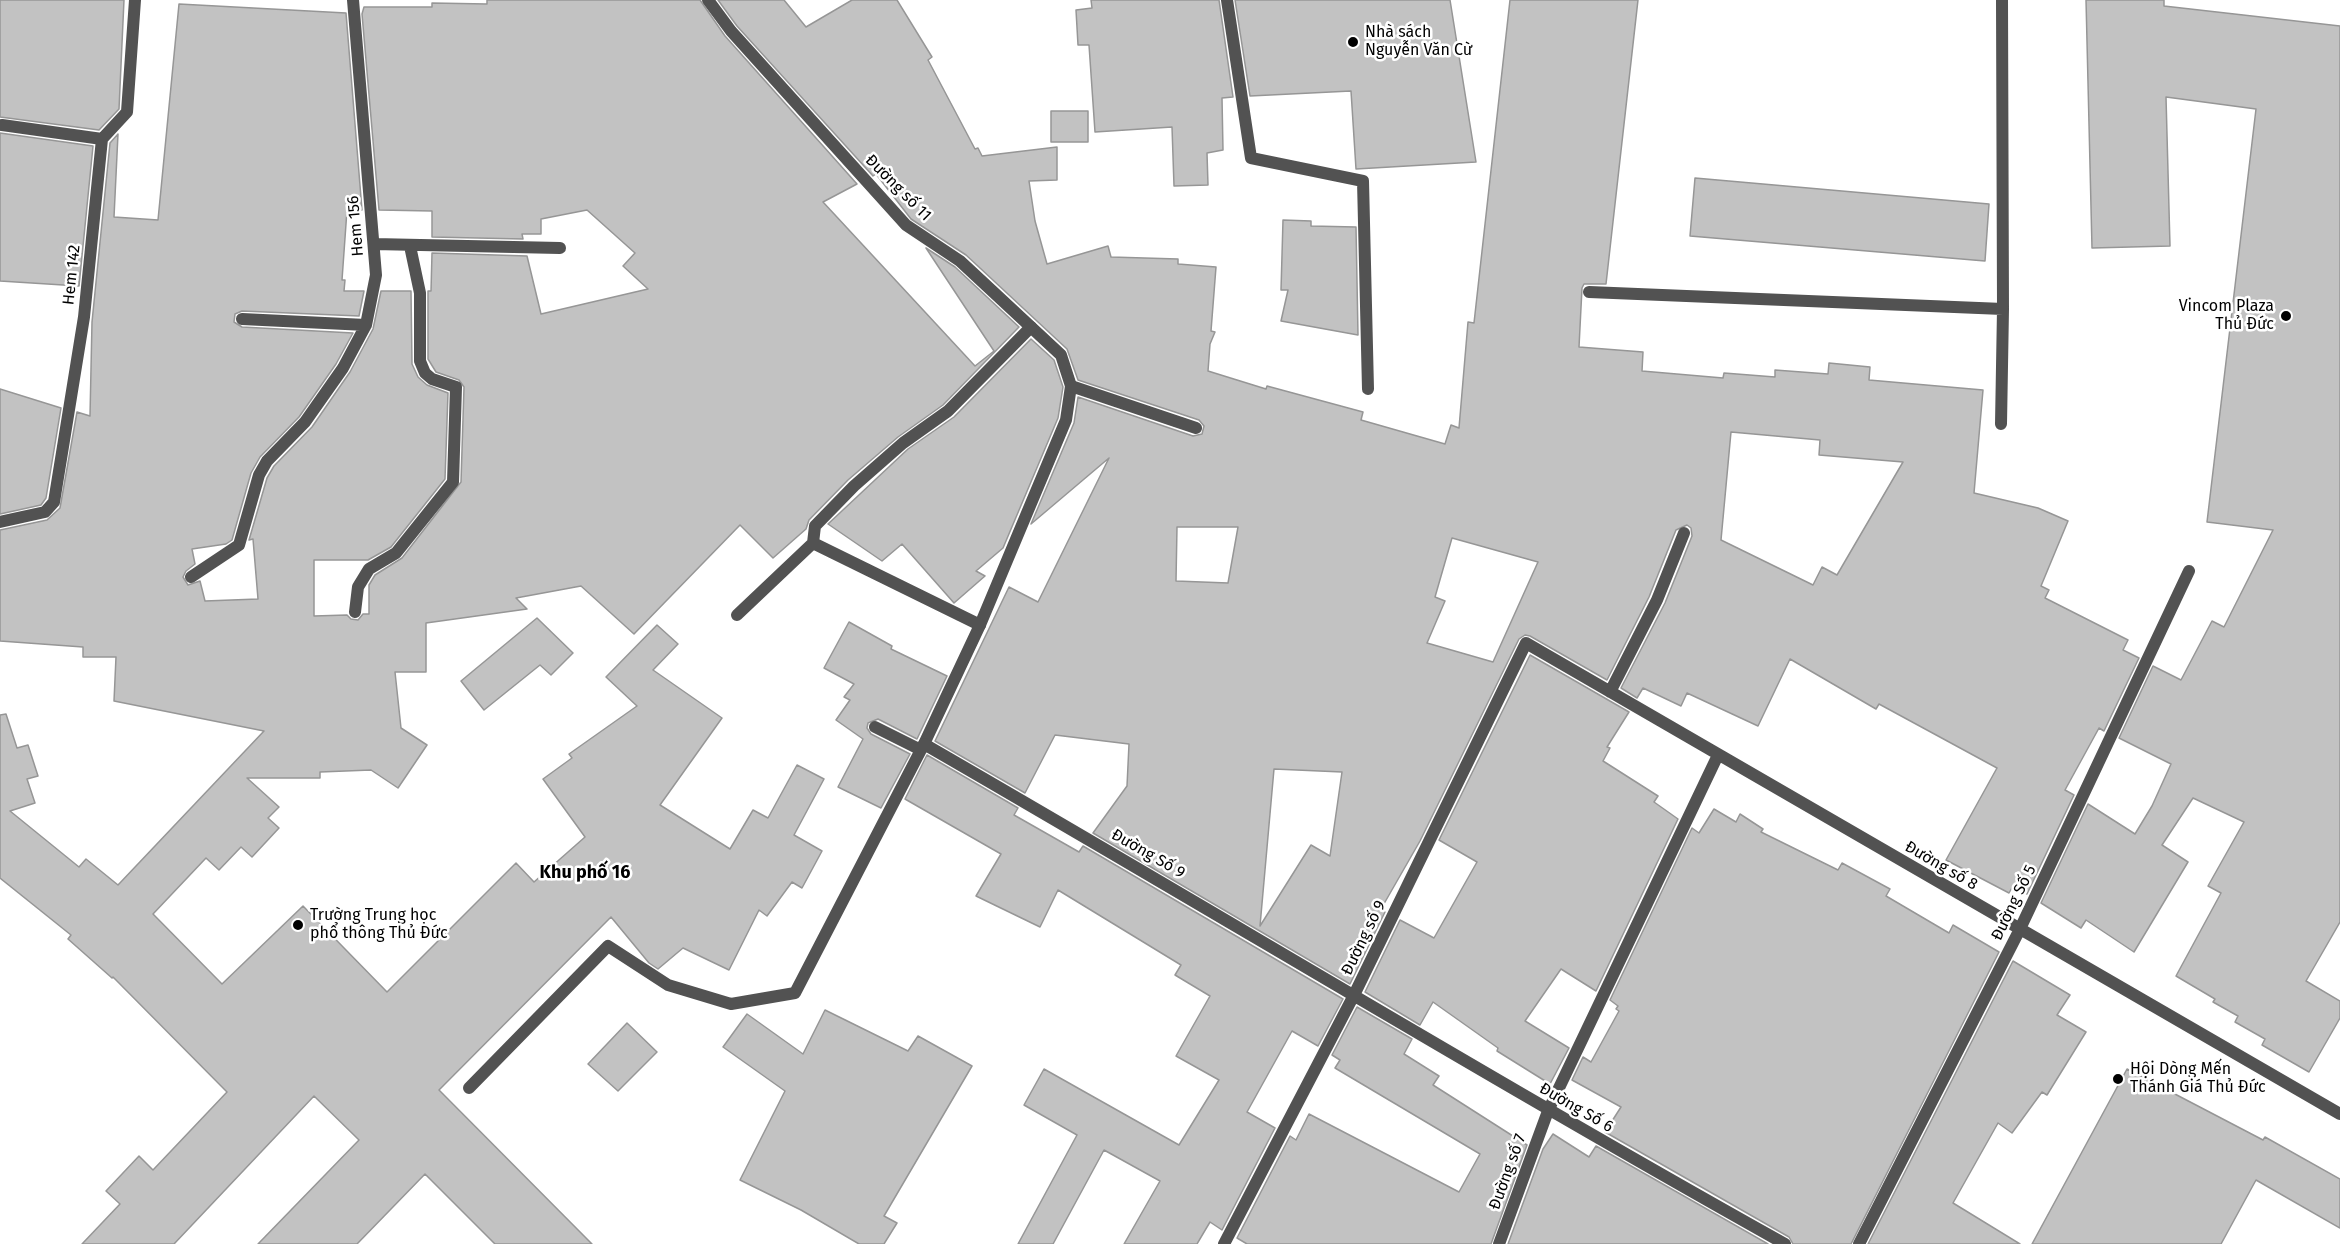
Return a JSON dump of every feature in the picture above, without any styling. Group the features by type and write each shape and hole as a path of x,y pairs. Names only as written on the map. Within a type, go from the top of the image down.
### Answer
{"street":[{"path":"2,125 102,139 127,112 135,0"},
{"name":"Hem 156","path":"191,577 239,545 259,475 267,461 305,422 344,368 366,325 376,274 353,0"},
{"name":"Đường số 11","path":"708,0 731,31 906,225 960,261 1061,355 1071,386"},
{"path":"1227,0 1251,158 1363,181 1368,389"},
{"path":"2001,424 2002,0"},
{"name":"Hem 142","path":"0,522 45,512 54,502 84,317 102,139"},
{"path":"374,244 560,248"},
{"path":"355,612 358,587 369,570 396,553 453,482 456,387 432,379 425,373 420,361 420,293 410,246"},
{"path":"1589,292 2003,309"},
{"path":"242,319 366,325"},
{"path":"737,615 813,543 815,526 854,486 903,443 948,411 1031,327"},
{"path":"469,1088 608,946 668,985 731,1004 795,993 923,747 980,624 1066,420 1071,386 1196,428"},
{"path":"1610,692 1657,600 1684,533"},
{"path":"813,543 980,624"},
{"name":"Đường Số 5","path":"1859,1244 2019,931 2189,571"},
{"name":"Đường số 8","path":"1526,643 2019,931 2340,1114"},
{"name":"Đường số 9","path":"1224,1244 1354,995 1526,643"},
{"name":"Đường Số 9","path":"874,727 923,747 1354,995"},
{"name":"Đường số 7","path":"1499,1244 1548,1111 1718,755"},
{"name":"Đường Số 6","path":"1354,995 1548,1111 1785,1244"}],"building":[{"path":"0,0 124,0 119,109 99,130 0,117"},
{"path":"487,0 700,0 725,36 857,184 823,202 975,366 994,351 926,248 955,267 1019,327 943,405 898,437 848,480 809,520 806,529 773,558 740,525 634,634 581,586 516,598 527,609 426,623 426,672 395,672 401,728 427,745 398,788 371,770 320,772 320,778 247,778 279,807 268,818 279,828 252,857 241,847 219,870 206,858 153,914 222,984 303,906 387,992 516,863 534,882 585,837 543,779 572,758 569,754 637,706 606,677 657,625 678,644 653,670 722,718 660,805 730,849 753,810 768,818 797,765 824,779 794,835 822,851 802,888 792,882 767,916 759,910 729,970 683,948 658,969 649,963 611,917 439,1090 592,1244 495,1244 425,1174 357,1244 258,1244 359,1140 314,1096 174,1244 82,1244 120,1204 106,1191 139,1156 153,1170 227,1092 113,977 68,939 71,935 0,878 0,715 6,714 17,748 28,745 38,776 27,779 35,803 10,811 79,867 86,859 118,885 264,731 114,701 116,657 83,657 83,647 0,641 0,530 47,520 60,508 77,412 90,416 92,322 110,143 118,134 114,217 158,220 179,4 346,13 362,210 347,210 342,280 345,280 344,291 364,291 359,316 242,311 235,314 234,322 242,327 353,333 336,364 299,417 260,457 251,473 232,540 226,544 192,549 195,564 186,571 183,577 188,585 200,581 205,601 258,599 253,539 249,540 267,478 274,466 312,427 350,372 373,329 381,291 411,291 412,364 418,377 427,385 448,393 445,479 391,547 368,560 314,560 314,616 347,615 351,619 358,620 363,614 369,614 369,585 375,575 402,558 461,482 464,387 459,380 436,372 428,359 428,291 431,291 432,253 527,256 541,314 648,289 623,266 635,253 587,210 541,219 541,234 522,234 523,239 432,237 432,211 379,210 362,14 364,7 432,7 432,3 487,4"},
{"path":"718,0 784,0 806,27 852,0 897,0 932,57 928,60 975,149 978,148 982,156 1057,147 1057,180 1029,181 1035,221 1047,264 1108,246 1111,257 1178,259 1178,264 1216,267 1211,331 1215,332 1210,344 1208,371 1266,389 1267,386 1363,412 1361,420 1445,444 1451,425 1459,428 1468,322 1474,323 1510,0 1638,0 1606,284 1584,284 1582,288 1579,347 1643,352 1642,371 1723,378 1724,373 1775,377 1775,370 1828,374 1829,363 1870,367 1869,380 1983,390 1974,493 2038,508 2068,521 2041,586 2049,590 2045,598 2128,640 2123,650 2139,658 2104,731 2099,728 2065,790 2074,795 2027,894 2013,886 2009,893 1946,860 1997,768 1879,704 1876,709 1790,659 1758,726 1687,693 1681,706 1643,688 1637,698 1621,688 1665,603 1692,536 1691,528 1687,525 1676,530 1649,597 1607,680 1530,636 1525,635 1519,639 1420,841 1381,909 1385,912 1350,984 1093,833 1127,786 1129,744 1055,735 1025,793 935,741 1009,587 1038,602 1109,458 1031,524 1074,423 1078,397 1193,436 1202,434 1204,426 1199,420 1078,380 1067,349 966,255 911,219 876,174 873,176 737,26","holes":["1731,432 1820,440 1819,455 1903,462 1837,575 1822,567 1813,585 1721,540","1177,527 1238,527 1228,583 1176,581","1452,538 1538,562 1493,662 1427,643 1445,601 1435,597","1274,769 1342,772 1330,856 1311,845 1260,926"]},
{"path":"1091,0 1219,0 1233,97 1222,98 1223,150 1207,153 1208,185 1174,186 1172,127 1095,132 1089,45 1078,45 1076,10 1092,8"},
{"name":"Nhà sách Nguyễn Văn Cừ","path":"1235,0 1450,0 1476,162 1356,169 1351,91 1250,96"},
{"path":"2086,0 2164,0 2164,6 2340,26 2340,922 2306,981 2340,1001 2340,1018 2309,1072 2262,1045 2265,1039 2235,1022 2238,1016 2213,1002 2215,999 2176,976 2221,893 2208,886 2244,822 2193,798 2162,845 2188,862 2134,952 2086,920 2081,928 2041,903 2088,804 2135,834 2152,806 2171,764 2119,738 2153,666 2181,680 2212,621 2224,627 2273,530 2207,522 2256,109 2166,97 2170,246 2092,248"},
{"path":"1051,111 1088,111 1088,142 1051,142"},
{"path":"0,133 93,146 79,286 0,281"},
{"path":"1695,178 1989,204 1985,261 1690,236"},
{"path":"1283,220 1311,221 1311,226 1356,227 1358,335 1281,321 1288,290 1281,290"},
{"path":"1031,339 1054,360 1063,387 1058,418 1003,548 976,571 985,576 954,603 902,544 882,561 828,524 908,449 954,417"},
{"path":"0,389 61,408 46,498 41,505 0,514"},
{"path":"537,618 573,653 551,675 540,665 484,710 461,681"},
{"path":"849,622 892,646 891,649 947,676 917,739 878,719 868,723 867,728 871,734 910,754 881,808 838,787 863,739 836,720 850,700 844,697 854,684 824,668"},
{"path":"1530,655 1629,712 1607,747 1610,748 1603,761 1658,796 1654,802 1678,819 1596,991 1561,969 1525,1021 1569,1048 1550,1084 1497,1051 1498,1048 1433,1002 1420,1025 1365,992 1400,920 1434,938 1477,862 1439,840"},
{"path":"927,755 1018,808 1014,815 1079,852 1083,846 1343,999 1318,1046 1292,1031 1247,1112 1275,1128 1222,1230 1210,1222 1197,1244 1124,1244 1160,1181 1104,1150 1053,1244 1018,1244 1077,1135 1024,1105 1044,1069 1179,1145 1219,1080 1176,1056 1210,996 1175,975 1181,965 1058,890 1040,927 976,896 1001,854 905,799"},
{"path":"1714,809 1736,822 1740,814 1763,829 1761,832 1838,870 1842,863 1890,889 1886,896 1949,933 1953,925 1999,952 1851,1244 1793,1244 1789,1237 1605,1132 1621,1107 1572,1080 1583,1057 1591,1062 1619,1011 1616,1009 1618,1006 1610,1000 1692,828 1699,833"},
{"path":"2013,961 2070,995 2057,1015 2086,1032 2047,1095 2042,1092 2012,1133 1998,1123 1953,1203 2020,1244 1868,1244"},
{"path":"1357,1007 1412,1039 1404,1054 1439,1076 1433,1085 1527,1145 1491,1244 1247,1244 1237,1238 1290,1136 1296,1140 1309,1114 1459,1192 1480,1154 1335,1068 1340,1060 1332,1055"},
{"path":"825,1010 908,1051 918,1036 972,1066 884,1216 897,1223 884,1244 859,1244 801,1210 740,1180 785,1091 723,1047 747,1014 803,1054"},
{"path":"627,1023 657,1052 618,1091 588,1064"},
{"path":"2127,1069 2263,1140 2265,1137 2340,1179 2340,1228 2256,1180 2221,1244 2032,1244"},
{"path":"1553,1134 1589,1157 1596,1146 1768,1244 1508,1244 1543,1149"}],"place":[{"name":"Nhà sách Nguyễn Văn Cừ","path":"1353,42"},
{"name":"Vincom Plaza Thủ Đức","path":"2286,316"},
{"name":"Trường Trung học phổ thông Thủ Đức","path":"298,925"},
{"name":"Hội Dòng Mến Thánh Giá Thủ Đức","path":"2118,1079"}],"district":[{"name":"Khu phố 16","path":"585,873"}]}
